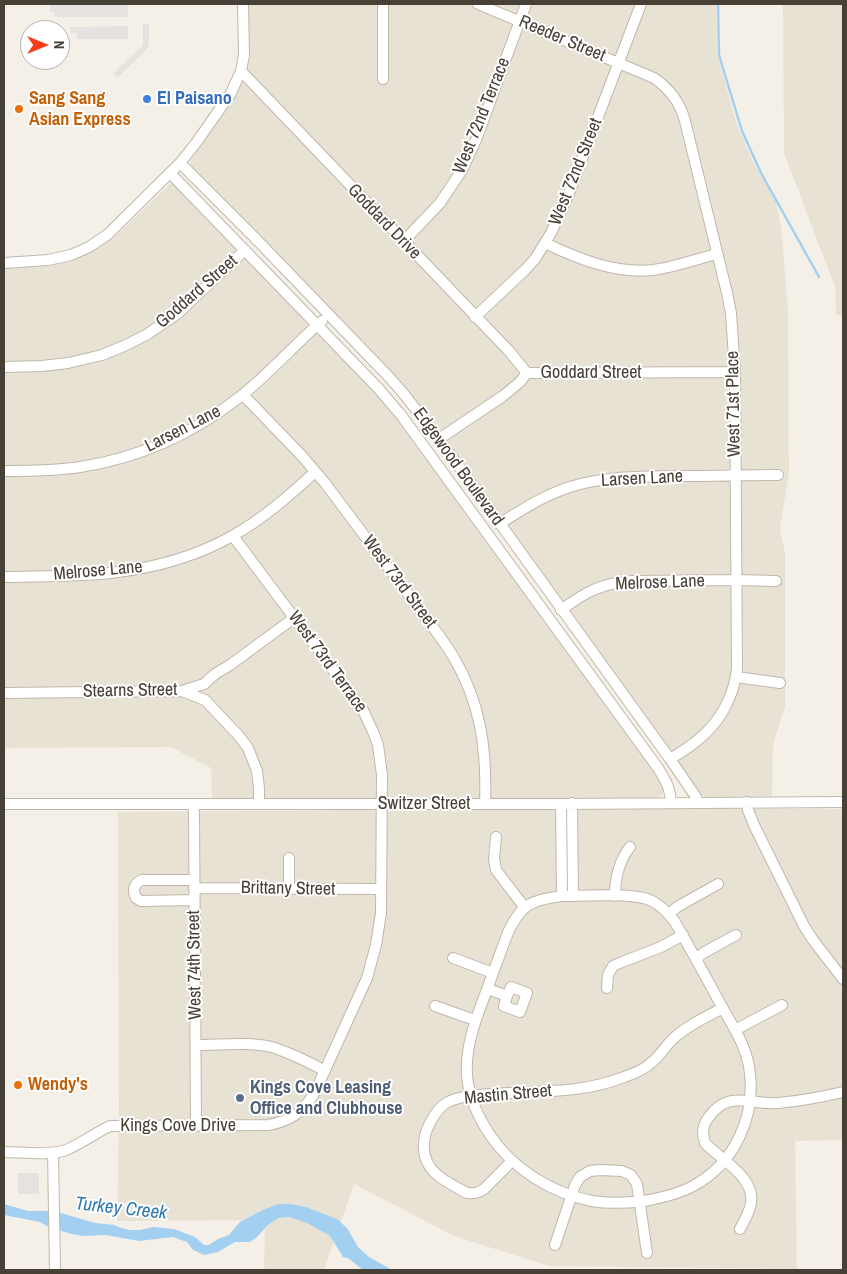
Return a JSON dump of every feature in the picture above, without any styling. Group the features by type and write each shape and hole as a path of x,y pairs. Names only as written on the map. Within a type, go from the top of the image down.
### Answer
{"street":[{"path":"4,263 48,260 71,255 89,247 107,235 180,163 231,93 241,71 244,55 243,4"},
{"path":"383,4 383,79"},
{"name":"Reeder Street","path":"478,4 618,63"},
{"name":"West 72nd Terrace","path":"403,242 440,203 462,170 476,140 526,4"},
{"name":"West 72nd Street","path":"475,317 525,270 552,233 641,4"},
{"name":"West 71st Place","path":"618,63 654,78 668,89 679,104 685,121 727,293 735,372 736,677 728,702 714,725 699,739 670,760"},
{"name":"Goddard Drive","path":"241,71 509,351 527,373"},
{"name":"Edgewood Boulevard","path":"180,163 404,393 670,760 696,797 697,802"},
{"name":"Edgewood Boulevard","path":"170,173 378,388 415,433 658,768 668,784 671,803"},
{"path":"545,244 621,270 654,270 717,254"},
{"name":"Goddard Street","path":"4,367 68,363 102,355 124,346 146,335 177,314 245,250"},
{"name":"Larsen Lane","path":"4,471 40,471 103,463 166,442 218,413 242,395 328,315"},
{"name":"Goddard Street","path":"438,439 503,396 520,382 527,373 735,372"},
{"name":"West 73rd Street","path":"242,395 316,472 453,656 476,706 482,731 485,755 485,804"},
{"name":"Melrose Lane","path":"4,577 93,575 145,568 175,560 233,536 283,502 316,472"},
{"name":"Larsen Lane","path":"499,524 543,498 568,487 590,481 623,477 778,475"},
{"name":"West 73rd Terrace","path":"233,536 363,710 374,734 380,755 382,804"},
{"name":"Melrose Lane","path":"561,610 586,592 616,583 632,581 776,581"},
{"name":"Stearns Street","path":"4,693 182,690 204,684 215,674 294,618"},
{"path":"736,677 780,683"},
{"path":"182,690 205,700 248,748 257,771 259,804"},
{"path":"747,802 754,825 804,926 843,979"},
{"name":"Switzer Street","path":"4,804 843,802"},
{"path":"572,803 573,896"},
{"name":"West 74th Street","path":"193,804 196,1126"},
{"name":"Kings Cove Drive","path":"4,1152 53,1153 65,1151 110,1126 268,1125 289,1119 302,1110 308,1104 325,1071 367,978 376,945 381,913 382,804"},
{"path":"561,804 562,896"},
{"path":"496,837 494,859 496,870 525,908"},
{"path":"615,896 616,875 630,847"},
{"path":"289,858 289,889"},
{"name":"Brittany Street","path":"194,900 141,901 136,898 134,890 138,882 142,880 289,889 381,890"},
{"path":"669,914 677,907 718,884"},
{"path":"573,896 636,896 651,900 662,907 675,922 696,959 735,1030 747,1059 750,1074 750,1101 743,1131 730,1154 714,1171 702,1181 685,1190 656,1199 614,1203 593,1201 560,1192 525,1172 512,1161 495,1143 474,1106 467,1075 470,1039 512,923 519,913 530,904 542,899 573,896"},
{"path":"607,988 608,975 614,966 660,947 682,935"},
{"path":"696,959 703,953 736,935"},
{"path":"453,958 493,973"},
{"path":"488,989 508,996"},
{"path":"735,1030 782,1005"},
{"path":"435,1006 476,1020"},
{"name":"Mastin Street","path":"512,1161 484,1189 478,1192 467,1193 433,1172 424,1158 424,1139 431,1120 447,1102 459,1098 488,1094 574,1090 624,1077 644,1069 673,1038 722,1008"},
{"path":"196,1045 256,1045 273,1048 325,1071"},
{"path":"740,1229 752,1202 749,1188 744,1178 705,1144 703,1126 708,1117 722,1103 730,1100 778,1103 843,1092"},
{"path":"53,1153 55,1270"},
{"path":"555,1245 575,1185 580,1177 590,1170 622,1171 631,1176 637,1184 647,1253"}],"shaded area":[{"path":"249,4 716,4 717,53 736,122 752,160 776,202 781,227 788,310 789,472 780,528 785,554 785,707 773,744 772,796 707,798 700,794 450,449 191,167 191,160 233,101 250,58"},
{"path":"783,4 843,4 843,315 836,315 835,287 784,153"},
{"path":"50,5 128,5 128,17 54,17 54,12 50,12"},
{"path":"143,24 149,24 149,44 147,49 117,78 113,74 143,45"},
{"path":"128,26 128,39 77,39 77,33 70,33 70,27"},
{"path":"171,183 382,396 661,778 664,790 662,795 656,798 212,798 211,768 171,747 4,748 4,267 51,265 90,253 122,230"},
{"path":"475,809 843,809 843,1140 795,1141 797,1269 549,1266 454,1236 354,1184 324,1270 264,1270 265,1220 117,1221 119,1121 118,812"},
{"path":"18,1173 39,1173 39,1194 18,1194"}],"water":[{"path":"4,1204 28,1211 61,1213 95,1223 114,1225 130,1230 153,1227 174,1229 195,1237 204,1245 209,1245 229,1235 240,1222 265,1209 278,1204 290,1204 306,1207 337,1219 347,1228 358,1247 369,1257 390,1270 363,1270 348,1258 343,1257 330,1236 307,1223 289,1217 278,1218 250,1242 235,1242 218,1252 204,1255 193,1250 187,1242 173,1237 139,1241 106,1235 84,1236 71,1234 40,1222 4,1215"}],"waterway":[{"path":"718,4 719,55 742,131 761,173 819,277"}],"place":[{"name":"El Paisano","path":"147,99"},
{"name":"Sang Sang Asian Express","path":"19,109"},
{"name":"Wendy's","path":"18,1085"},
{"name":"Kings Cove Leasing Office and Clubhouse","path":"240,1098"}],"water label":[{"name":"Turkey Creek","path":"121,1209"}]}
